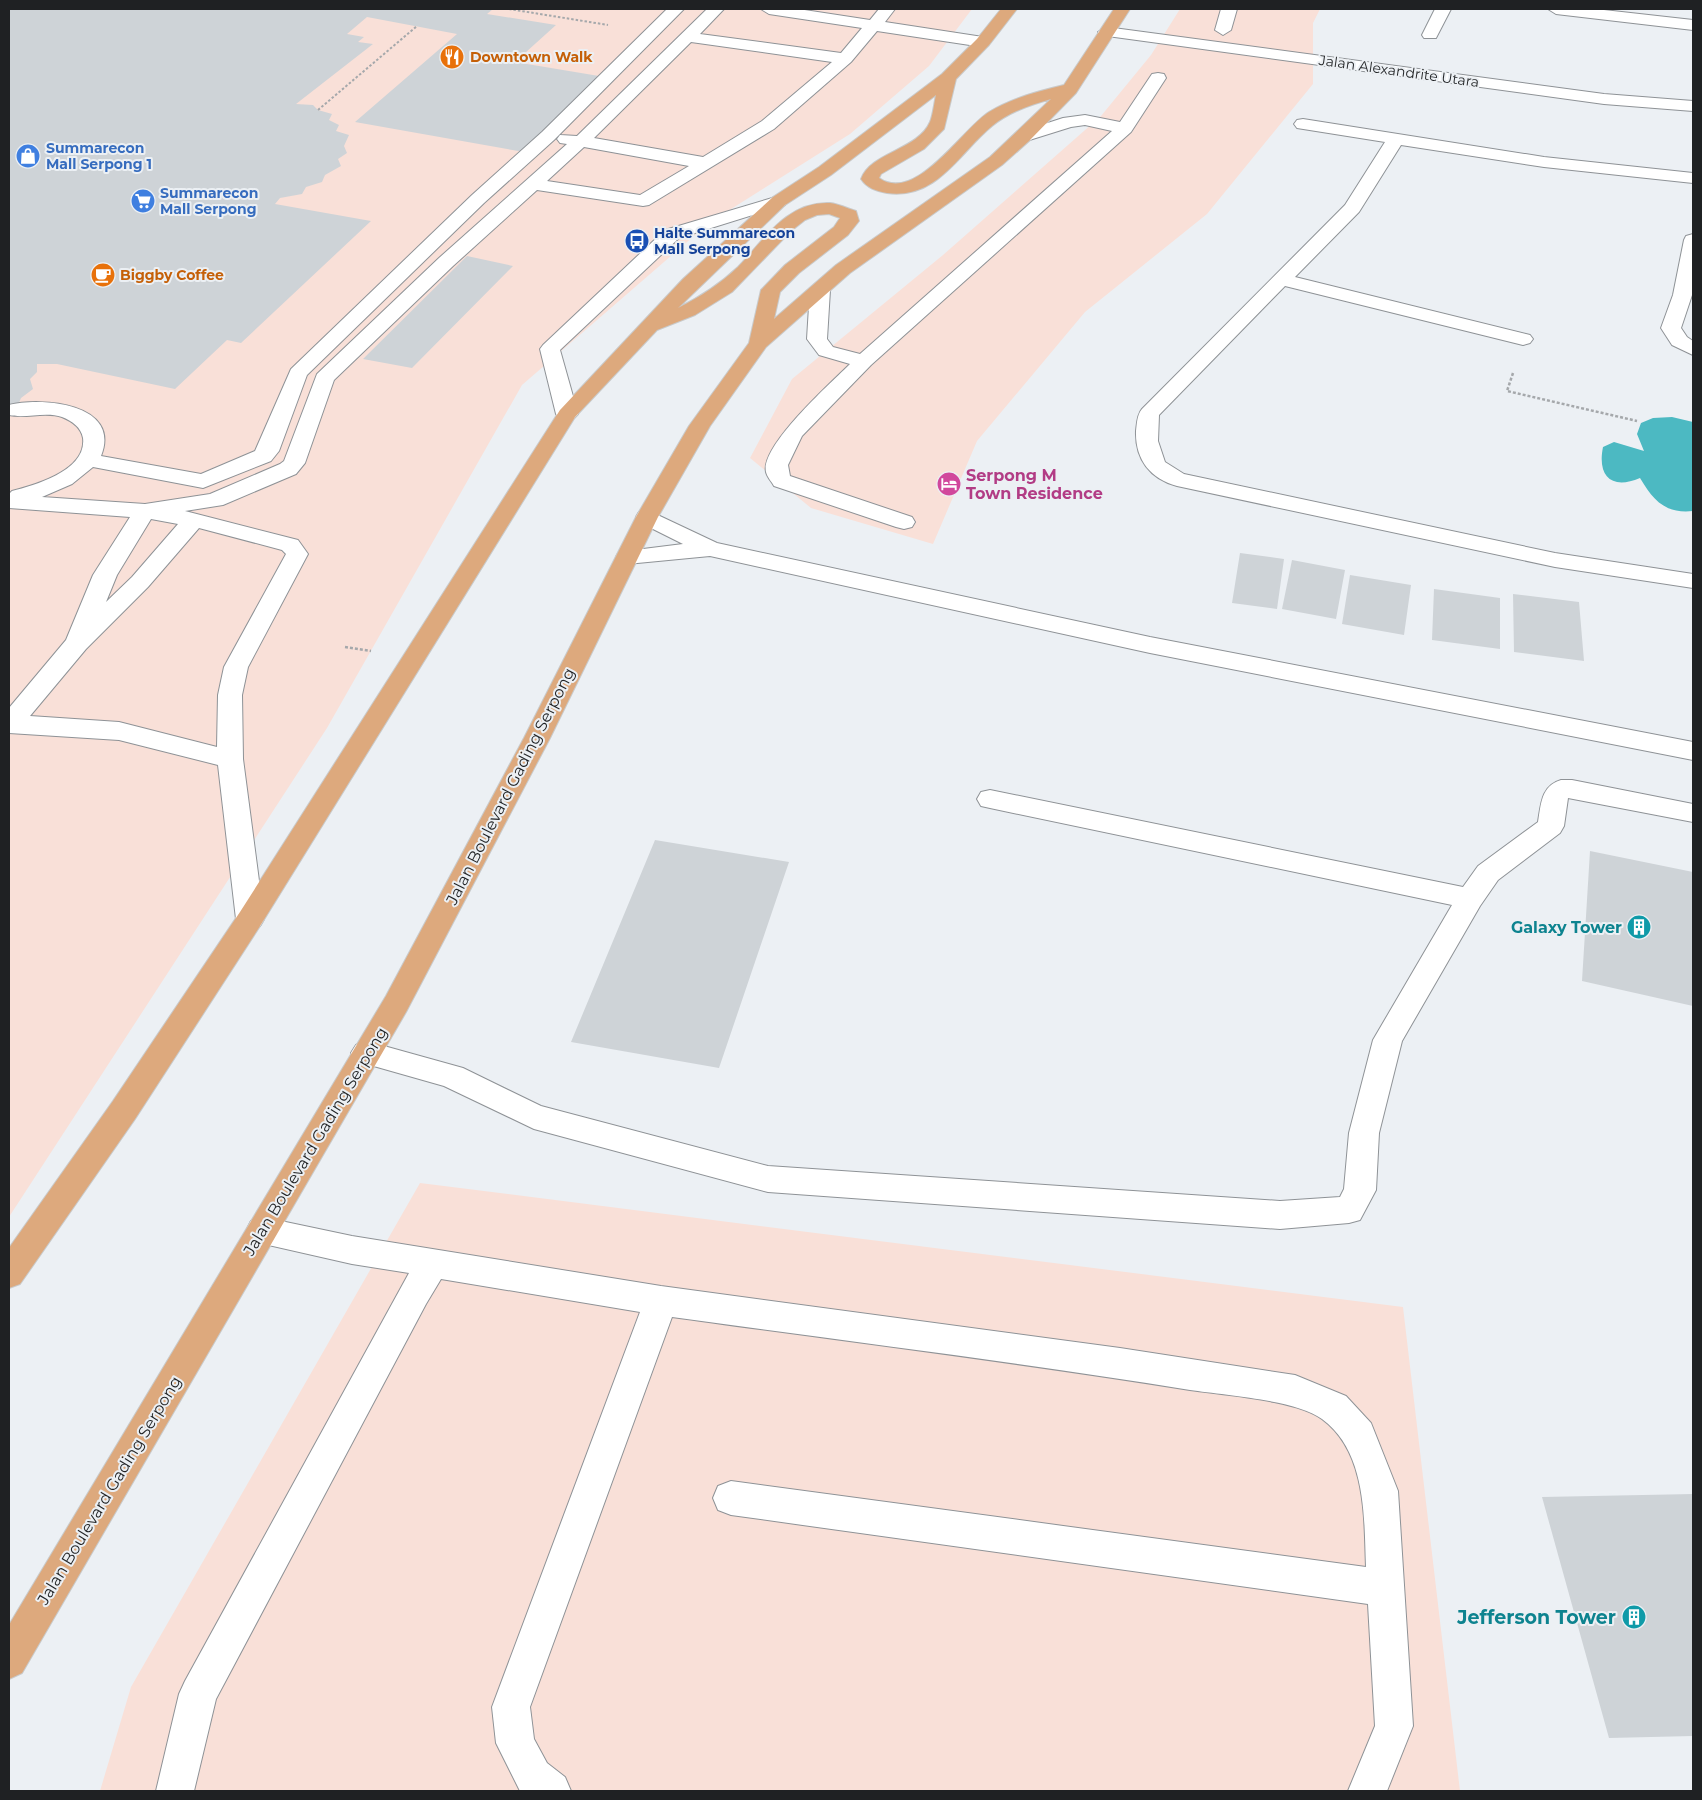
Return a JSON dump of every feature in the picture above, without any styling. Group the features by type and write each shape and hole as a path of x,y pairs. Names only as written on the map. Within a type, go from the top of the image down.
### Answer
{"main road":[{"path":"9,1274 124,1110 250,919 566,414 690,283 780,200 825,171 948,78 984,42 1009,9"},
{"name":"Jalan Boulevard Gading Serpong","path":"9,1660 396,1004 537,738 647,517 700,426 759,343 843,269 996,161 1023,137 1070,89 1119,20"},
{"path":"948,78 938,125 918,145 873,171 870,179 875,185 898,188 916,185 949,161 986,122 1014,104 1070,89"},
{"path":"646,330 709,301 735,281 782,228 800,215 827,208 840,210 849,215 850,221 841,232 792,269 771,290 759,343"}],"street":[{"path":"89,460 196,481 210,480 268,452 298,373 478,199 548,136 676,9"},
{"path":"77,643 105,576 145,511 215,500 288,469 294,463 324,378 508,204 580,142 716,9"},
{"path":"769,9 984,42"},
{"path":"532,184 643,201 768,125 845,59 887,9"},
{"path":"1229,9 1215,29 1242,32"},
{"path":"1430,35 1443,9"},
{"path":"1556,9 1693,25"},
{"name":"Jalan Alexandrite Utara","path":"1119,20 1604,100 1693,106"},
{"path":"687,37 845,59"},
{"path":"904,522 782,481 777,473 777,466 793,433 864,361 1125,128 1158,78"},
{"path":"1023,137 1085,120 1125,128"},
{"path":"1303,124 1544,162 1693,178"},
{"path":"548,136 705,163"},
{"path":"1396,139 1352,208 1283,280 1198,361 1149,413 1146,434 1151,455 1157,468 1177,479 1324,512 1555,560 1693,581"},
{"path":"478,199 508,204"},
{"path":"566,414 550,349 672,234 780,200"},
{"path":"1693,240 1682,295 1672,328 1679,341 1693,349"},
{"path":"1283,280 1523,339"},
{"path":"820,290 817,339 826,351 864,361"},
{"path":"298,373 324,378"},
{"path":"9,499 48,488 72,476 89,460 94,447 95,434 88,424 76,416 39,408 16,410"},
{"path":"9,499 145,511 194,520 290,545 295,549 297,554 236,667 230,695 230,759 250,919"},
{"path":"647,517 710,549 1150,645 1693,752"},
{"path":"9,724 77,643 140,582 194,520"},
{"path":"627,557 710,549"},
{"path":"9,724 119,731 230,759"},
{"path":"366,1053 452,1076 534,1117 768,1179 1280,1215 1349,1210 1360,1190 1364,1133 1388,1040 1470,899 1488,873 1551,826 1555,797 1561,789 1572,789 1693,813"},
{"path":"990,799 1470,899"},
{"path":"262,1231 352,1250 434,1262 661,1301 1120,1363 1295,1391 1334,1407 1359,1434 1380,1491 1394,1726 1370,1790"},
{"path":"175,1791 198,1694 414,1294 434,1262"},
{"path":"552,1791 533,1777 515,1743 511,1707 661,1301"},
{"path":"731,1498 1386,1588"}],"path":[{"path":"509,9 654,32"},
{"path":"318,110 417,26"},
{"path":"1523,339 1507,391 1637,421"}],"shaded area":[{"path":"9,9 972,9 929,66 850,134 709,223 522,385 327,728 9,1217"},
{"path":"1180,9 1320,9 1313,23 1313,84 1207,214 1085,312 977,441 933,544 811,508 750,458 792,379 943,255 1101,116 1151,55"},
{"path":"420,1183 1403,1307 1460,1791 100,1791 131,1687"}],"water":[{"path":"1672,417 1693,422 1693,511 1667,508 1655,499 1640,478 1622,482 1614,481 1605,473 1602,466 1603,447 1614,442 1644,451 1637,434 1641,423 1653,418"}],"building":[{"name":"Summarecon Mall Serpong","path":"9,9 493,9 487,14 556,25 515,62 599,76 524,152 355,122 457,34 367,17 347,34 364,37 358,42 373,44 296,104 313,105 318,110 332,114 329,120 339,125 336,131 349,135 344,146 347,153 338,159 341,166 325,175 322,182 306,187 302,194 280,198 275,204 371,221 241,343 227,340 175,389 57,364 37,364 37,372 30,379 33,389 21,398 16,410 9,416"},
{"path":"467,256 513,266 412,368 363,359"},
{"path":"1240,553 1284,559 1277,609 1232,603"},
{"path":"1292,560 1345,570 1336,619 1282,609"},
{"path":"1350,575 1411,585 1404,635 1342,624"},
{"path":"1434,589 1500,598 1500,649 1432,640"},
{"path":"1513,594 1579,602 1584,661 1514,652"},
{"path":"655,840 789,862 719,1068 571,1042"},
{"name":"Galaxy Tower","path":"1590,851 1693,872 1693,1006 1582,981"},
{"name":"Jefferson Tower","path":"1693,1494 1693,1736 1609,1738 1542,1497"}],"place":[{"name":"Downtown Walk","path":"452,57"},
{"name":"Summarecon Mall Serpong 1","path":"28,156"},
{"name":"Summarecon Mall Serpong","path":"143,201"},
{"name":"Halte Summarecon Mall Serpong","path":"637,241"},
{"name":"Biggby Coffee","path":"103,275"},
{"name":"Serpong M Town Residence","path":"949,484"},
{"name":"Galaxy Tower","path":"1639,927"},
{"name":"Jefferson Tower","path":"1634,1617"}]}
